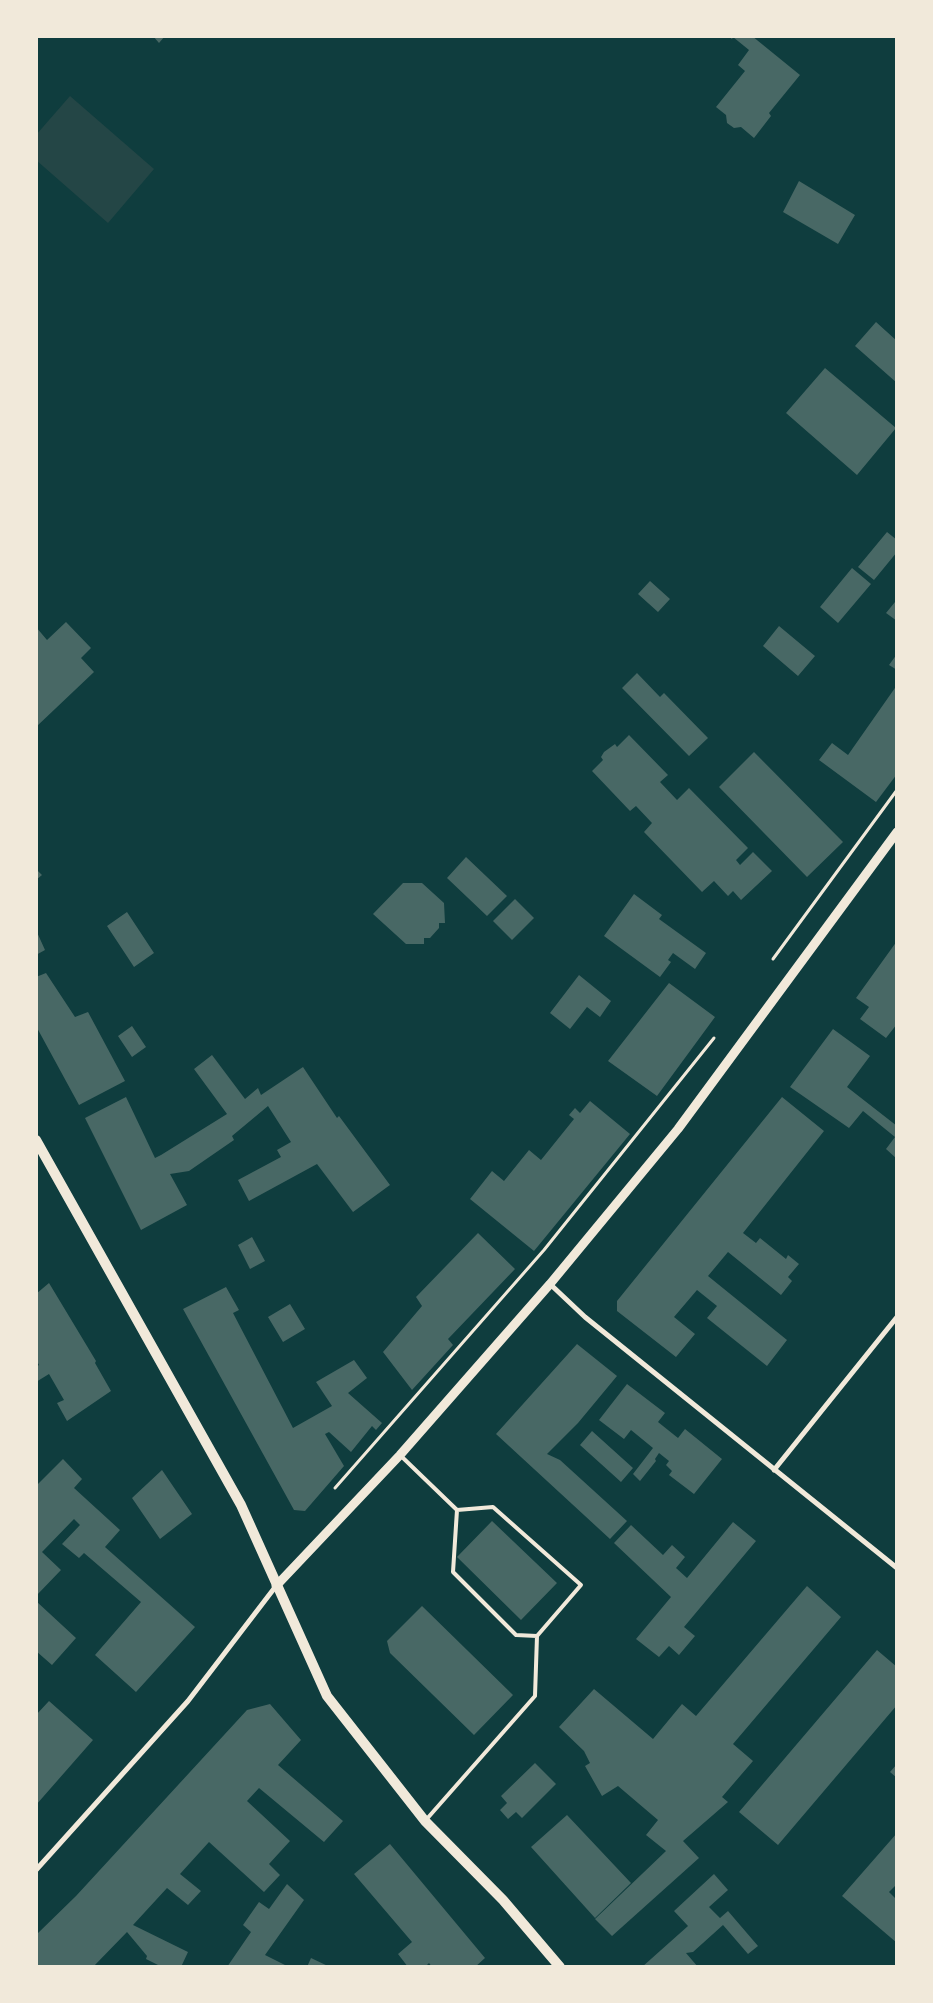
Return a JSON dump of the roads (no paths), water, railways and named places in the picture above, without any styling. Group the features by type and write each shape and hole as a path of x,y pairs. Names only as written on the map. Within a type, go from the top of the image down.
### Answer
{"main road":[{"path":"36,1140 241,1505 327,1696 425,1821 503,1900 560,1967"}],"street":[{"path":"36,1870 188,1701 276,1586 400,1455 550,1284 678,1129 897,832"},
{"path":"550,1284 585,1317 897,1568"},
{"path":"774,1470 897,1316"}],"lane":[{"path":"400,1455 457,1510 493,1507 581,1585 537,1636 535,1696 425,1821"},
{"path":"457,1510 453,1572 516,1635 537,1636"}]}
